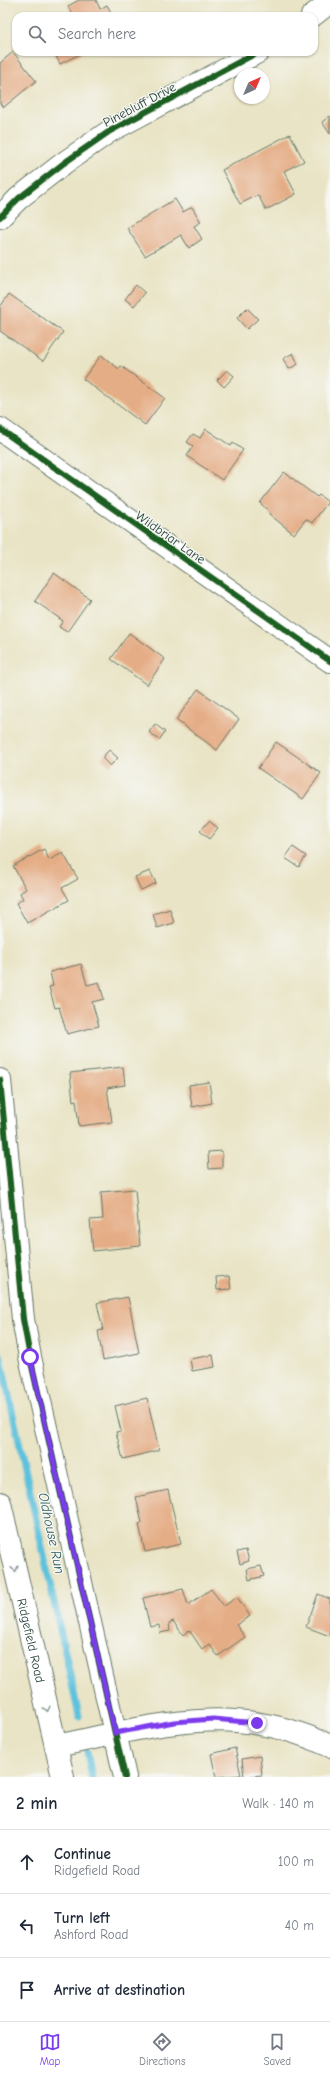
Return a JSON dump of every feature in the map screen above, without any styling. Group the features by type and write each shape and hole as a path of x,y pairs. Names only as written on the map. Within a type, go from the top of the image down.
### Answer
{"street":[{"path":"317,12 330,2"},
{"name":"Pinebluff Drive","path":"0,217 19,198 64,163 110,131 251,56"},
{"name":"Wildbriar Lane","path":"0,429 330,661"},
{"path":"0,1080 23,1319 125,1777"},
{"name":"Ridgefield Road","path":"0,1503 63,1777"},
{"path":"56,1746 174,1722 213,1719 257,1723 295,1732 330,1746"}],"building":[{"path":"79,0 96,0 100,9 107,5 111,12 71,12 68,6"},
{"path":"12,53 12,56 16,56 36,81 4,107 0,104 0,63"},
{"path":"56,56 76,56 60,64"},
{"path":"330,116 330,134 322,122"},
{"path":"290,134 304,161 284,171 296,194 266,210 258,195 240,204 222,170"},
{"path":"175,199 183,212 192,207 201,222 194,226 202,239 189,248 181,235 145,256 127,228"},
{"path":"136,285 145,293 134,306 125,299"},
{"path":"9,294 63,332 43,361 0,331 0,307"},
{"path":"247,308 258,319 247,329 237,318"},
{"path":"293,353 298,364 289,369 283,359"},
{"path":"101,355 119,369 121,366 165,398 145,425 83,379"},
{"path":"227,370 234,376 224,387 217,380"},
{"path":"206,429 231,446 233,443 243,450 222,480 187,456 193,446 187,442 193,434 200,438"},
{"path":"284,472 317,497 319,495 328,502 312,523 306,519 294,534 269,514 270,512 260,503"},
{"path":"54,573 90,599 67,632 59,627 63,621 35,601"},
{"path":"129,633 165,659 147,685 111,659"},
{"path":"198,689 239,719 217,750 176,720"},
{"path":"155,724 165,732 159,740 149,732"},
{"path":"276,742 321,773 303,799 258,768"},
{"path":"109,750 118,758 110,766 102,758"},
{"path":"209,821 218,828 209,839 200,831"},
{"path":"293,847 306,856 299,867 285,858"},
{"path":"44,849 49,860 63,853 78,879 62,888 69,900 27,923 16,903 23,899 20,893 26,889 13,866"},
{"path":"150,871 156,883 141,890 135,877"},
{"path":"170,909 174,923 157,928 153,914"},
{"path":"81,964 87,985 99,982 104,999 92,1002 99,1026 67,1034 59,1007 55,1008 49,987 53,986 50,972"},
{"path":"123,1067 125,1085 107,1088 112,1122 79,1126 76,1100 73,1101 70,1073"},
{"path":"209,1082 212,1103 192,1107 189,1085"},
{"path":"222,1151 222,1168 209,1169 208,1152"},
{"path":"135,1189 140,1246 93,1251 90,1220 103,1219 101,1192"},
{"path":"229,1276 231,1289 217,1290 216,1277"},
{"path":"128,1297 139,1353 103,1360 98,1331 103,1330 97,1303"},
{"path":"213,1355 215,1367 192,1371 190,1359"},
{"path":"147,1398 159,1450 123,1459 116,1432 121,1431 115,1406"},
{"path":"168,1490 181,1544 145,1552 139,1524 142,1523 136,1497"},
{"path":"246,1550 249,1561 240,1564 237,1552"},
{"path":"261,1566 264,1576 249,1580 247,1569"},
{"path":"183,1589 188,1605 211,1589 224,1606 237,1597 250,1616 236,1625 245,1637 218,1656 209,1644 202,1649 189,1630 183,1635 173,1621 169,1623 170,1631 160,1633 159,1625 150,1627 143,1598"},
{"path":"318,1594 330,1599 330,1636 306,1627"},
{"path":"235,1748 241,1775 216,1777 211,1754"},
{"path":"260,1756 262,1775 244,1777 242,1759"}],"waterway":[{"name":"Oldhouse Run","path":"0,1355 79,1716"},
{"name":"Oldhouse Run","path":"87,1752 92,1777"}],"cycle path":[{"path":"0,217 19,198 64,163 110,131 251,56"},
{"path":"0,429 330,661"},
{"path":"0,1080 23,1319 30,1357 125,1777"}],"route":[{"path":"30,1357 115,1733 174,1722 213,1719 257,1723"}]}
